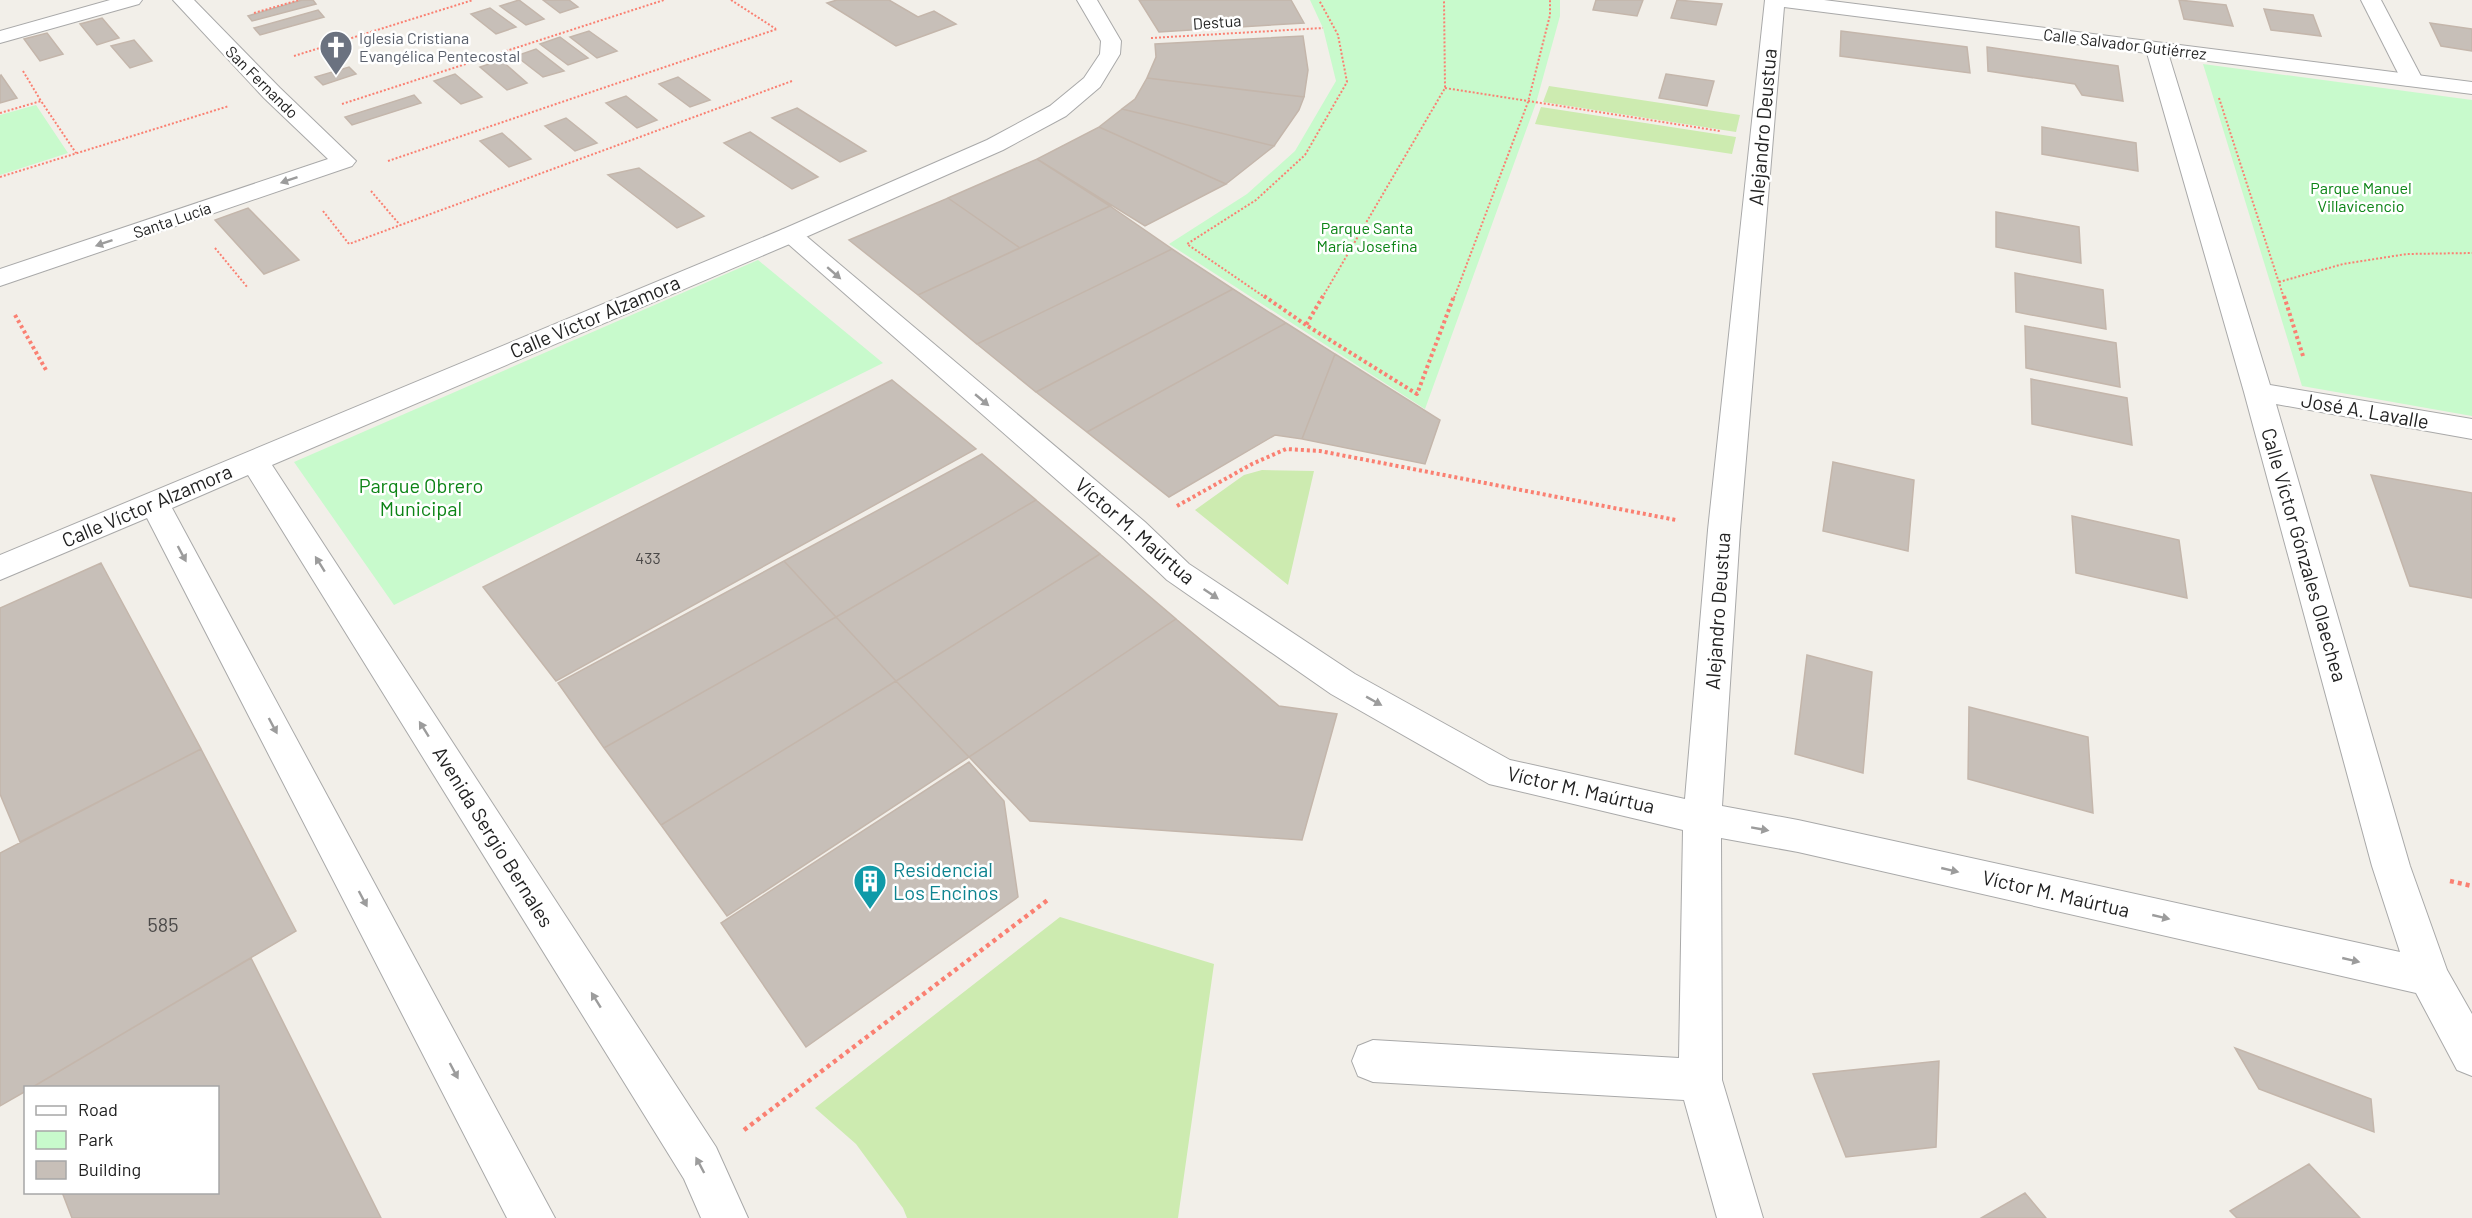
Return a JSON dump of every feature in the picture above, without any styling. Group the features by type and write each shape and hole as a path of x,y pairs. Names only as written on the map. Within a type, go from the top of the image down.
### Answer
{"street":[{"path":"0,37 132,0"},
{"name":"San Fernando","path":"183,0 272,93 344,161"},
{"path":"1087,0 1111,41"},
{"name":"Calle Salvador Gutiérrez","path":"1776,0 2472,88"},
{"name":"Alejandro Deustua","path":"1740,1218 1700,1080 1702,819 1724,530 1776,0"},
{"path":"2371,0 2412,80"},
{"name":"Calle Víctor Alzamora","path":"0,568 790,235 995,146 1058,111 1092,82 1110,54 1111,41"},
{"name":"Calle Víctor Gónzales Olaechea","path":"2156,48 2258,392 2391,866 2429,977 2472,1055"},
{"name":"Santa Lucía","path":"0,278 344,161"},
{"name":"Víctor M. Maúrtua","path":"790,235 1134,530 1178,572 1343,684 1502,773 1702,819 1810,838 2429,977"},
{"name":"José A. Lavalle","path":"2258,392 2472,429"},
{"name":"Avenida Sergio Bernales","path":"254,460 700,1164 725,1218"},
{"path":"154,502 532,1218"},
{"path":"1373,1061 1700,1080"}],"path":[{"path":"250,69 473,0"},
{"path":"298,118 664,0"},
{"path":"344,161 368,168 777,29 731,0"},
{"path":"1319,0 1338,35 1347,82 1305,155 1256,200 1186,244 1306,325 1417,394 1528,102 1550,15 1550,0"},
{"path":"1306,325 1445,88 1444,0"},
{"name":"Destua","path":"1111,41 1323,28"},
{"path":"349,244 792,81"},
{"path":"1445,88 1763,138"},
{"path":"0,177 272,93"},
{"path":"2218,93 2304,358"},
{"path":"0,113 41,101 76,153"},
{"path":"187,215 248,288"},
{"path":"2279,282 2343,264 2407,254 2472,253"},
{"path":"12,309 46,370"},
{"path":"1134,530 1252,464 1286,448 1331,453 1724,530"},
{"path":"700,1164 1049,899"}],"green space":[{"name":"Parque Santa María Josefina","path":"1310,0 1560,0 1560,16 1536,103 1425,409 1169,244 1247,194 1295,151 1336,81 1323,28"},
{"name":"Parque Manuel Villavicencio","path":"2203,64 2472,100 2472,416 2302,386"},
{"path":"1549,86 1740,115 1736,132 1543,102"},
{"path":"36,105 68,153 0,175 0,115"},
{"path":"1541,107 1736,137 1732,154 1535,124"},
{"name":"Parque Obrero Municipal","path":"758,260 883,363 394,605 294,462"},
{"path":"1262,470 1314,471 1288,585 1195,510 1244,475"},
{"path":"1060,917 1214,964 1178,1218 907,1218 903,1208 856,1144 815,1108"}],"building":[{"path":"302,0 313,0 316,4 252,21 248,16"},
{"path":"519,0 544,19 526,25 500,6"},
{"path":"543,0 569,0 578,7 560,13"},
{"path":"837,0 889,0 918,17 934,11 956,24 896,46 827,3"},
{"path":"1139,0 1291,0 1304,23 1159,32"},
{"path":"1596,0 1643,0 1637,16 1593,10"},
{"path":"1677,0 1722,4 1716,25 1671,18"},
{"path":"2179,0 2226,5 2233,26 2184,19"},
{"path":"490,8 516,27 496,34 471,14"},
{"path":"2264,9 2313,15 2321,36 2271,30"},
{"path":"318,10 324,17 260,35 254,28"},
{"path":"102,18 119,38 97,45 80,24"},
{"path":"2430,23 2472,29 2472,51 2441,46"},
{"path":"589,31 617,51 597,58 570,37"},
{"path":"1841,31 1967,47 1970,73 1840,56"},
{"path":"47,33 63,54 40,61 24,39"},
{"path":"1303,36 1308,70 1304,97 1147,78 1156,57 1155,44"},
{"path":"560,37 588,58 568,65 540,44"},
{"path":"134,40 152,61 130,68 111,46"},
{"path":"1987,47 2118,66 2123,101 2082,95 2075,84 1988,71"},
{"path":"536,49 564,71 543,77 516,56"},
{"path":"501,60 527,83 507,90 480,67"},
{"name":"Iglesia Cristiana Evangélica Pentecostal","path":"349,67 356,74 323,85 315,77"},
{"path":"455,74 482,97 461,104 434,81"},
{"path":"1666,74 1714,81 1707,106 1659,98"},
{"path":"0,76 17,98 0,103"},
{"path":"678,77 710,100 690,107 659,84"},
{"path":"1147,78 1304,97 1299,110 1274,146 1122,109 1135,99"},
{"path":"414,95 421,103 352,125 345,117"},
{"path":"626,96 657,120 637,128 606,103"},
{"path":"797,108 866,151 840,162 772,118"},
{"path":"1122,109 1274,146 1226,184 1099,127"},
{"path":"566,118 597,143 575,151 545,126"},
{"path":"1099,127 1226,184 1145,226 1037,159"},
{"path":"2042,127 2136,143 2138,171 2042,154"},
{"path":"750,132 818,177 792,189 724,143"},
{"path":"502,133 531,159 509,167 480,141"},
{"path":"1037,159 1110,206 1020,248 948,198"},
{"path":"639,168 704,216 677,228 608,175"},
{"path":"948,198 1020,248 918,295 849,240"},
{"path":"1110,206 1172,249 977,344 918,295"},
{"path":"248,208 299,260 264,274 215,220"},
{"path":"1996,212 2079,227 2081,263 1996,247"},
{"path":"1172,249 1233,289 1036,392 977,344"},
{"path":"2015,273 2103,290 2106,329 2016,312"},
{"path":"1233,289 1286,323 1087,432 1036,392"},
{"path":"1286,323 1335,354 1302,439 1275,435 1169,497 1087,432"},
{"path":"2025,326 2116,343 2120,387 2026,368"},
{"path":"1335,354 1440,420 1425,464 1302,439"},
{"path":"2031,379 2127,398 2132,445 2032,424"},
{"path":"892,380 976,449 556,681 483,587"},
{"path":"982,454 1036,500 836,617 784,561"},
{"path":"1833,462 1914,480 1908,551 1823,531"},
{"path":"2371,475 2472,493 2472,598 2410,586"},
{"path":"1036,500 1100,554 896,681 836,617"},
{"path":"2072,516 2179,540 2187,598 2076,573"},
{"path":"1100,554 1176,619 969,757 896,681"},
{"path":"784,561 836,617 604,748 558,683"},
{"path":"101,563 201,749 20,842 0,794 0,608"},
{"path":"836,617 896,681 661,825 604,748"},
{"path":"1176,619 1279,706 1337,714 1302,840 1030,821 969,757"},
{"path":"1807,655 1872,672 1863,773 1795,754"},
{"path":"896,681 969,757 727,916 661,825"},
{"path":"1969,707 2088,737 2093,813 1968,779"},
{"path":"201,749 296,931 34,1086 24,1086 24,1092 0,1106 0,853"},
{"name":"Residencial Los Encinos","path":"969,762 1004,801 1018,897 806,1047 721,923"},
{"path":"251,958 381,1218 72,1218 63,1194 219,1194 219,1086 34,1086"},
{"path":"2235,1048 2371,1099 2374,1132 2259,1089"},
{"path":"1939,1061 1936,1147 1846,1157 1813,1074"},
{"path":"2309,1164 2360,1218 2237,1218 2230,1211"},
{"path":"2025,1193 2046,1218 1981,1218"}],"place":[{"name":"Iglesia Cristiana Evangélica Pentecostal","path":"336,76"},
{"name":"Residencial Los Encinos","path":"870,910"}]}
